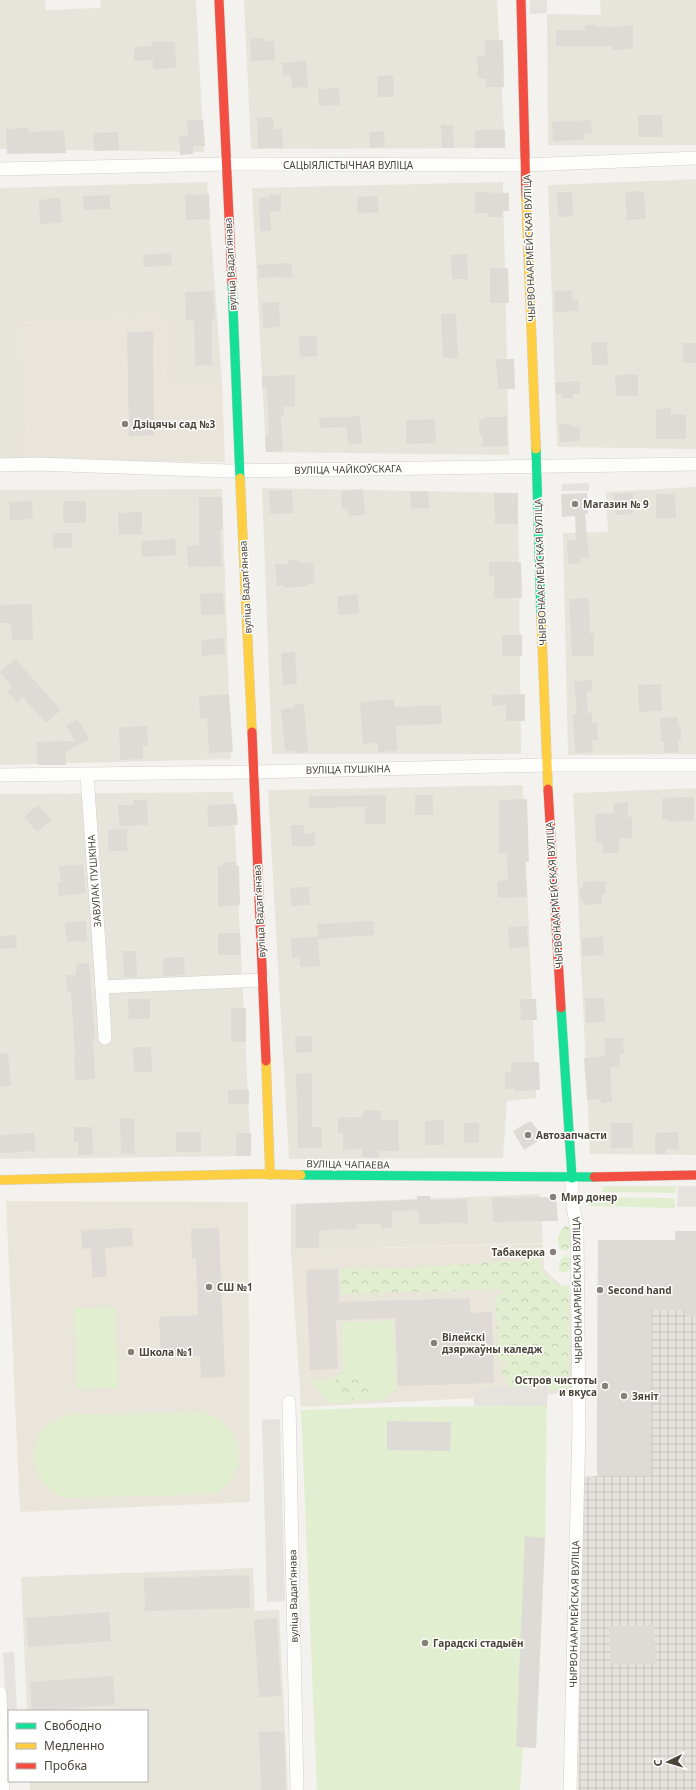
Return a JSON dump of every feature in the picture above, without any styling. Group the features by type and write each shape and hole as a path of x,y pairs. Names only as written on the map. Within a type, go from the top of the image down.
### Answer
{"main road":[{"name":"вуліца Вадапʼянава","path":"218,0 263,980 270,1175"},
{"name":"ЧЫРВОНААРМЕЙСКАЯ ВУЛІЦА","path":"522,0 525,165 536,436 546,765 572,1178"},
{"name":"ВУЛІЦА ЧАПАЕВА","path":"0,1180 270,1175 572,1178 696,1175"}],"street":[{"name":"САЦЫЯЛІСТЫЧНАЯ ВУЛІЦА","path":"0,169 225,164 525,165 696,158"},
{"name":"ВУЛІЦА ЧАЙКОЎСКАГА","path":"0,465 38,464 239,471 552,465 696,464"},
{"name":"ВУЛІЦА ПУШКІНА","path":"0,775 253,772 546,765 696,765"},
{"name":"ЗАВУЛАК ПУШКІНА","path":"86,775 105,1038"},
{"path":"102,987 263,980"},
{"name":"ЧЫРВОНААРМЕЙСКАЯ ВУЛІЦА","path":"570,1790 579,1420 577,1230 572,1199 572,1178"},
{"name":"вуліца Вадапʼянава","path":"289,1402 297,1790"},
{"path":"0,1692 4,1790"}],"shaded area":[{"path":"0,0 45,0 46,10 100,8 101,0 196,0 204,152 0,149"},
{"path":"244,0 497,0 505,148 251,149"},
{"path":"530,0 547,0 547,13 530,14"},
{"path":"600,0 696,0 696,145 548,145 547,14 601,15"},
{"path":"696,179 696,449 557,447 548,185"},
{"path":"207,182 222,382 165,387 163,318 22,323 29,462 0,459 0,188"},
{"path":"503,182 509,455 266,452 252,188"},
{"name":"Дзіцячы сад №3","path":"163,318 165,386 222,382 225,462 29,462 22,323"},
{"path":"589,483 589,491 562,491 562,484"},
{"path":"696,487 696,754 568,755 563,533 608,532 606,492"},
{"path":"262,488 518,493 521,754 272,754"},
{"path":"222,489 231,759 0,765 0,490"},
{"path":"523,785 536,1098 507,1101 503,1158 289,1159 268,790"},
{"path":"696,788 696,1155 590,1154 573,793"},
{"path":"233,792 251,1156 0,1159 0,794"},
{"path":"678,1186 696,1186 696,1207 677,1207"},
{"path":"540,1194 543,1243 335,1249 335,1252 291,1255 291,1204"},
{"name":"Школа №1","path":"6,1201 248,1202 250,1502 20,1512"},
{"path":"675,1231 696,1232 696,1790 578,1790 583,1477 597,1476 598,1240 675,1240"},
{"name":"Вілейскі дзяржаўны каледж","path":"543,1244 544,1269 570,1294 572,1393 301,1407 291,1255 335,1252 335,1249"},
{"path":"548,1385 547,1406 474,1406 473,1390"},
{"path":"280,1419 285,1601 267,1602 262,1420"},
{"path":"253,1568 255,1611 279,1610 288,1790 30,1790 30,1782 148,1782 148,1710 27,1710 21,1577"},
{"path":"14,1652 17,1710 8,1710 8,1743 3,1653"}],"green space":[{"path":"603,1186 676,1186 676,1193 602,1192"},
{"path":"588,1197 675,1198 675,1208 588,1206"},
{"path":"565,1226 572,1228 572,1245 567,1251 560,1249 558,1243 559,1234"},
{"path":"565,1255 568,1256 572,1264 570,1269 564,1273 559,1270 559,1263"},
{"path":"541,1259 542,1271 559,1287 569,1285 570,1389 513,1391 501,1374 507,1362 498,1360 496,1299 503,1289 342,1294 341,1269 411,1268"},
{"path":"115,1307 118,1388 77,1389 74,1308"},
{"path":"393,1320 396,1389 381,1400 330,1403 309,1381 337,1378 343,1373 342,1323"},
{"path":"339,1373 364,1375 368,1392 361,1400 355,1396 350,1404 341,1402 339,1396 331,1391"},
{"name":"Гарадскі стадыён","path":"547,1406 545,1538 536,1748 523,1747 520,1790 317,1790 301,1410 395,1407"},
{"path":"204,1413 218,1420 228,1428 235,1438 239,1450 239,1462 235,1473 226,1484 214,1494 64,1498 46,1485 35,1467 34,1447 38,1437 45,1427 51,1422 70,1414"}],"building":[{"path":"585,25 596,25 596,27 633,26 633,49 611,50 611,46 556,46 556,30 585,30"},
{"path":"250,38 265,38 264,41 274,40 275,60 251,61"},
{"path":"485,40 503,40 504,87 486,87 486,78 478,78 477,56 485,56"},
{"path":"152,42 175,42 176,68 153,69 153,60 134,61 134,47 152,46"},
{"path":"306,61 308,87 292,88 291,75 283,76 282,63"},
{"path":"393,75 394,97 378,97 377,76"},
{"path":"339,88 340,105 319,106 318,89"},
{"path":"638,115 662,115 663,137 638,137"},
{"path":"273,117 274,129 282,129 283,148 258,148 257,118"},
{"path":"187,120 203,120 205,146 193,146 193,154 180,155 179,136 188,136"},
{"path":"591,120 592,133 583,134 584,140 553,141 552,122"},
{"path":"441,125 453,125 454,148 442,148"},
{"path":"28,128 28,132 64,130 66,153 7,154 6,129"},
{"path":"475,130 505,130 505,148 475,148"},
{"path":"384,131 385,147 370,148 369,132"},
{"path":"118,132 119,150 94,151 93,133"},
{"path":"644,191 646,219 627,220 625,192"},
{"path":"475,192 509,193 509,211 502,211 502,217 488,217 488,213 475,213"},
{"path":"557,192 572,192 573,216 558,217"},
{"path":"209,194 210,219 186,220 185,195"},
{"path":"281,194 281,211 270,212 271,231 260,231 259,198 269,198 269,195"},
{"path":"110,195 110,209 84,210 83,196"},
{"path":"377,196 379,212 358,214 357,197"},
{"path":"60,198 62,223 40,224 39,200"},
{"path":"171,253 172,265 144,267 143,255"},
{"path":"467,254 468,279 452,279 451,255"},
{"path":"292,263 292,277 259,278 258,265"},
{"path":"490,268 508,268 509,303 490,303"},
{"path":"572,290 573,300 578,299 579,311 555,312 554,291"},
{"path":"213,291 215,319 212,319 212,365 195,366 194,320 186,320 185,292"},
{"path":"279,302 280,327 263,328 262,303"},
{"path":"441,314 456,314 458,358 443,358"},
{"name":"Дзіцячы сад №3","path":"153,331 154,435 129,436 127,332"},
{"path":"299,336 317,336 317,356 300,357"},
{"path":"591,342 607,342 608,365 592,365"},
{"path":"683,343 696,343 696,363 683,363"},
{"path":"496,359 514,359 515,389 498,389"},
{"path":"638,374 638,396 616,396 615,375"},
{"path":"295,375 295,406 284,407 284,415 281,415 283,451 266,452 265,435 269,435 267,388 262,388 262,376"},
{"path":"580,381 580,394 573,394 573,398 563,398 562,394 556,394 555,383"},
{"path":"671,408 671,414 686,414 686,439 656,439 656,409"},
{"path":"360,416 362,444 348,444 347,427 320,428 319,418"},
{"path":"485,417 507,417 507,446 482,446 482,435 479,435 479,419 485,419"},
{"path":"435,419 436,443 406,444 406,420"},
{"path":"571,423 571,427 580,427 580,441 560,442 559,424"},
{"path":"363,489 365,515 348,516 347,509 342,509 341,491"},
{"path":"292,490 293,513 270,514 269,491"},
{"path":"428,491 429,508 411,509 410,492"},
{"path":"494,493 518,493 518,524 495,524"},
{"path":"587,493 588,514 585,514 589,557 581,558 581,563 568,564 567,541 576,540 575,516 562,517 561,494"},
{"path":"633,493 633,514 615,515 614,494"},
{"path":"656,494 675,494 676,518 656,518"},
{"path":"199,497 222,497 223,530 220,530 222,566 188,567 187,546 199,545"},
{"path":"32,501 33,519 10,520 9,502"},
{"path":"63,501 86,501 86,523 63,523"},
{"path":"142,512 142,534 119,535 118,513"},
{"path":"53,533 72,533 72,548 53,548"},
{"path":"175,539 176,555 142,557 141,541"},
{"path":"299,559 300,563 313,562 315,583 309,583 309,586 283,588 283,585 277,586 275,564 288,564 288,560"},
{"path":"489,562 521,562 522,598 494,598 494,576 489,576"},
{"path":"223,593 224,614 201,615 200,594"},
{"path":"358,594 359,613 339,615 337,596"},
{"path":"589,598 590,634 594,633 594,656 572,656 569,599"},
{"path":"32,604 33,640 12,640 11,623 0,623 0,605"},
{"path":"502,635 522,635 522,656 502,656"},
{"path":"224,638 225,654 202,656 201,640"},
{"path":"295,652 297,684 283,685 281,653"},
{"path":"15,659 61,710 46,723 23,697 17,702 7,691 12,687 0,672"},
{"path":"592,680 592,691 586,692 588,713 592,713 592,723 597,723 598,739 592,740 593,752 575,753 573,714 577,714 574,681"},
{"path":"661,684 662,711 639,712 638,685"},
{"path":"229,694 233,752 209,753 207,718 200,718 199,696"},
{"path":"525,694 525,721 506,721 506,705 492,706 492,695"},
{"path":"394,699 394,707 441,705 442,724 396,726 397,751 378,752 378,743 363,744 360,702"},
{"path":"304,704 308,752 295,753 295,750 285,751 281,709 293,708 294,705"},
{"path":"678,717 678,726 681,726 681,740 678,741 679,752 664,753 664,742 661,742 660,718"},
{"path":"78,719 89,739 66,752 66,765 37,765 37,742 75,741 66,726"},
{"path":"147,726 148,746 143,746 143,759 120,760 119,727"},
{"path":"386,795 386,824 365,824 365,807 309,808 309,796"},
{"path":"415,795 433,795 433,815 415,815"},
{"path":"694,797 694,821 668,822 668,819 662,819 662,798"},
{"path":"527,799 529,862 525,862 527,897 498,898 497,881 508,880 507,853 499,853 499,800"},
{"path":"134,800 147,800 148,825 119,826 118,805 134,805"},
{"path":"628,802 628,817 632,817 632,838 619,838 619,853 603,853 603,843 596,843 595,814 614,813 614,803"},
{"path":"236,804 238,825 208,827 207,805"},
{"path":"38,805 52,820 37,832 24,817"},
{"path":"291,825 304,825 304,834 315,833 315,846 292,846"},
{"path":"127,829 127,851 108,851 108,830"},
{"path":"223,862 236,862 236,866 239,866 240,905 218,907 218,867 223,866"},
{"path":"83,864 86,893 59,896 57,883 61,883 59,866"},
{"path":"605,881 605,894 602,894 602,904 584,905 583,900 580,900 580,888 583,888 583,882"},
{"path":"309,887 310,905 291,906 290,888"},
{"path":"86,921 87,941 67,942 65,923"},
{"path":"373,921 374,935 318,939 320,966 300,967 299,957 292,958 291,938 318,937 317,924"},
{"path":"527,926 528,947 509,948 508,927"},
{"path":"218,933 240,933 241,955 218,955"},
{"path":"16,935 17,948 0,949 0,936"},
{"path":"603,937 604,955 582,956 582,938"},
{"path":"123,951 136,951 137,977 124,977"},
{"path":"184,957 185,975 163,976 163,958"},
{"path":"89,963 95,1039 93,1039 95,1079 75,1080 71,992 67,992 66,975 76,975 76,964"},
{"path":"585,998 604,998 605,1022 586,1023"},
{"path":"128,999 150,999 150,1019 129,1019"},
{"path":"520,999 536,999 537,1020 521,1020"},
{"path":"231,1008 246,1008 246,1042 231,1042"},
{"path":"295,1036 312,1036 312,1052 296,1053"},
{"path":"605,1038 623,1038 624,1054 620,1054 620,1067 610,1067 612,1102 601,1103 601,1099 587,1100 584,1058 605,1056"},
{"path":"133,1047 151,1047 152,1072 134,1072"},
{"path":"8,1053 11,1086 0,1086 0,1054"},
{"path":"511,1062 539,1062 540,1090 515,1091 514,1088 505,1089 505,1072 511,1072"},
{"path":"312,1073 312,1127 322,1127 322,1148 298,1148 296,1074"},
{"path":"228,1090 249,1090 249,1104 228,1104"},
{"path":"364,1110 381,1111 381,1120 398,1120 399,1151 380,1151 379,1158 362,1157 362,1149 343,1150 343,1133 338,1133 338,1118 363,1117"},
{"path":"120,1118 134,1118 135,1154 121,1154"},
{"path":"444,1120 444,1145 425,1145 425,1121"},
{"name":"Автозапчасти","path":"528,1122 532,1122 543,1138 524,1150 513,1131"},
{"path":"464,1123 479,1123 479,1142 464,1143"},
{"path":"611,1123 633,1123 633,1148 611,1148"},
{"path":"74,1127 92,1127 93,1155 78,1155 78,1142 74,1142"},
{"path":"176,1132 201,1132 201,1152 176,1152"},
{"path":"678,1132 679,1149 666,1149 666,1154 655,1154 655,1133"},
{"path":"34,1133 36,1151 0,1153 0,1135"},
{"path":"236,1133 251,1133 251,1156 236,1156"},
{"path":"417,1196 430,1196 430,1200 467,1199 468,1223 419,1224 418,1210 392,1211 392,1228 381,1228 381,1224 356,1224 357,1229 319,1230 319,1248 296,1248 296,1204 417,1200"},
{"path":"556,1197 558,1221 493,1222 492,1198"},
{"path":"132,1228 133,1246 105,1248 107,1277 92,1277 91,1248 82,1249 81,1230"},
{"name":"СШ №1","path":"219,1228 225,1377 201,1378 200,1356 161,1358 159,1317 198,1315 196,1259 192,1259 191,1229"},
{"name":"Зяніт","path":"675,1231 696,1231 696,1317 686,1317 686,1310 652,1310 651,1476 597,1476 598,1240 675,1240"},
{"path":"338,1269 339,1302 470,1298 470,1313 492,1312 494,1383 398,1386 395,1318 336,1320 338,1369 310,1370 306,1270"},
{"path":"387,1421 451,1422 450,1451 387,1450"},
{"path":"525,1536 545,1538 536,1748 516,1747"},
{"path":"249,1575 250,1608 145,1611 144,1578"},
{"path":"109,1612 111,1641 28,1647 26,1618"},
{"path":"277,1618 281,1696 259,1697 254,1620"},
{"path":"654,1625 656,1663 611,1665 609,1627"},
{"path":"113,1676 115,1705 32,1710 30,1682"},
{"path":"284,1731 286,1790 261,1790 259,1732"}],"traffic: fast":[{"path":"232,283 240,478"},
{"path":"536,449 541,614"},
{"path":"561,1008 572,1178"},
{"path":"301,1175 594,1177"}],"traffic: slow":[{"path":"526,195 536,449"},
{"path":"240,478 252,732"},
{"path":"541,614 548,789"},
{"path":"266,1061 270,1175"},
{"path":"0,1180 256,1174 301,1175"}],"traffic: jam":[{"path":"219,0 232,283"},
{"path":"521,0 526,195"},
{"path":"252,732 266,1061"},
{"path":"548,789 561,1008"},
{"path":"594,1177 696,1175"}],"place":[{"name":"Дзіцячы сад №3","path":"125,424"},
{"name":"Магазин № 9","path":"575,504"},
{"name":"Автозапчасти","path":"528,1135"},
{"name":"Мир донер","path":"553,1197"},
{"name":"Табакерка","path":"553,1252"},
{"name":"СШ №1","path":"209,1287"},
{"name":"Second hand","path":"600,1290"},
{"name":"Вілейскі дзяржаўны каледж","path":"434,1343"},
{"name":"Школа №1","path":"131,1352"},
{"name":"Остров чистоты и вкуса","path":"605,1386"},
{"name":"Зяніт","path":"624,1396"},
{"name":"Гарадскі стадыён","path":"425,1643"}]}
